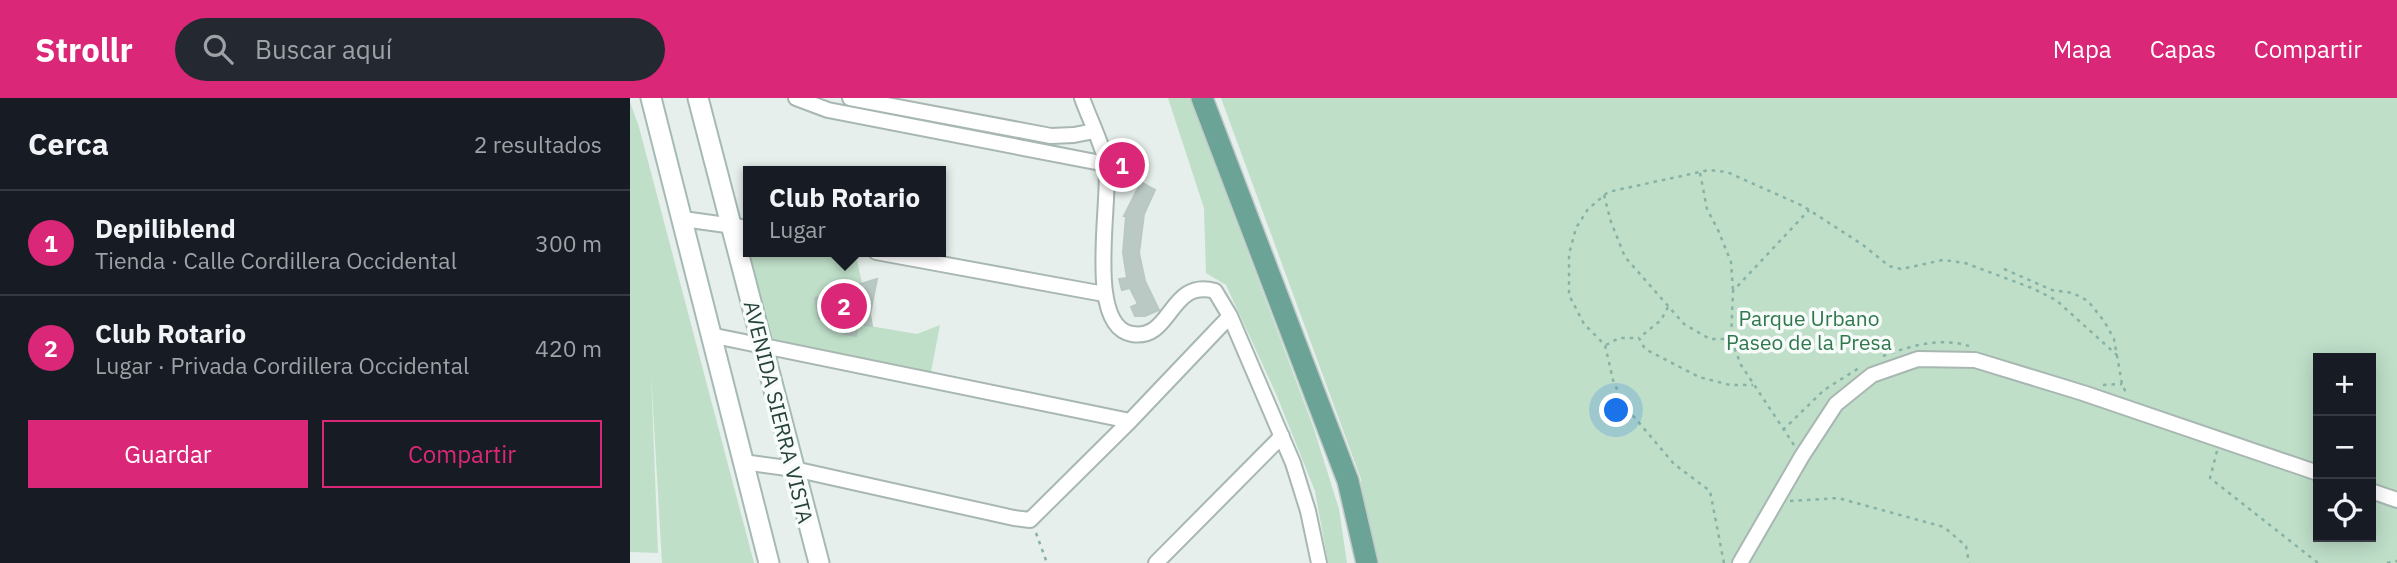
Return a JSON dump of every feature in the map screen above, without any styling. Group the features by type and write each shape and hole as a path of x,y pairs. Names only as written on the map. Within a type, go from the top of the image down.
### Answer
{"main road":[{"path":"651,98 769,563"},
{"name":"AVENIDA SIERRA VISTA","path":"698,98 740,226"},
{"path":"1202,98 1348,481 1367,563"},
{"name":"AVENIDA SIERRA VISTA","path":"746,257 762,345 818,563"}],"street":[{"path":"796,98 828,110 1106,164"},
{"path":"850,98 1051,136 1094,131"},
{"path":"1082,98 1106,164 1104,294 1117,323 1125,333 1147,334 1161,324 1180,298 1188,292 1202,288 1215,291 1230,316 1293,463 1308,511 1319,563"},
{"path":"1063,135 1058,142 1059,149 1065,156"},
{"path":"683,219 740,226"},
{"path":"903,257 1104,294"},
{"path":"743,462 794,469 1030,520 1130,421 1230,316"},
{"path":"710,335 1130,421"},
{"path":"1740,563 1802,456 1836,404 1872,375 1918,359 1975,360 2313,471"},
{"path":"1156,563 1282,436"},
{"path":"2376,493 2397,500"}],"path":[{"path":"1724,563 1710,491 1674,464 1624,405 1613,380 1605,345 1584,324 1569,295 1569,254 1576,228 1588,209 1604,195 1631,185 1664,181 1709,170 1727,172 1809,210 1863,245 1889,266 1901,269 1943,260 1965,262 2032,288 2056,300 2119,357"},
{"path":"1700,173 1706,209 1731,262 1731,339 1741,365 1753,385 1802,456"},
{"path":"1604,195 1625,257 1669,307 1684,324 1710,339 1731,339"},
{"path":"1733,291 1795,228 1809,210"},
{"path":"2004,269 2052,290 2073,293 2088,301 2105,320 2114,339 2122,384 2135,411"},
{"path":"1605,345 1619,338 1639,338 1661,320 1669,307"},
{"path":"1639,338 1645,349 1699,377 1730,385 1753,385"},
{"path":"2221,440 2210,478 2318,563"},
{"path":"1776,502 1838,498 1944,527 1966,546 1969,563"},
{"path":"1030,520 1047,563"},
{"path":"2387,563 2397,561"}],"green space":[{"path":"1168,98 1190,98 1313,426 1339,509 1347,563 1328,563 1315,491 1277,396 1226,285 1206,273 1204,208"},
{"name":"Parque Urbano Paseo de la Presa","path":"1221,98 2397,98 2397,563 1365,563 1361,479"},
{"path":"630,102 639,127 754,563 662,563 651,373 658,553 630,552"},
{"path":"749,257 840,257 857,260 862,284 815,298 819,317 834,315 833,320 846,322 845,334 856,336 858,324 917,334 940,325 931,372 766,340"}],"building":[{"path":"1141,182 1155,190 1144,214 1139,253 1145,281 1159,310 1145,316 1135,316 1131,307 1138,304 1130,288 1122,290 1119,279 1127,278 1123,253 1124,216"},
{"path":"877,279 870,314 872,326 858,324 856,336 844,334 846,322 833,320 834,315 819,318 815,298"}],"place":[{"name":"Depiliblend","path":"1122,165"},
{"name":"Club Rotario","path":"844,306"}]}
